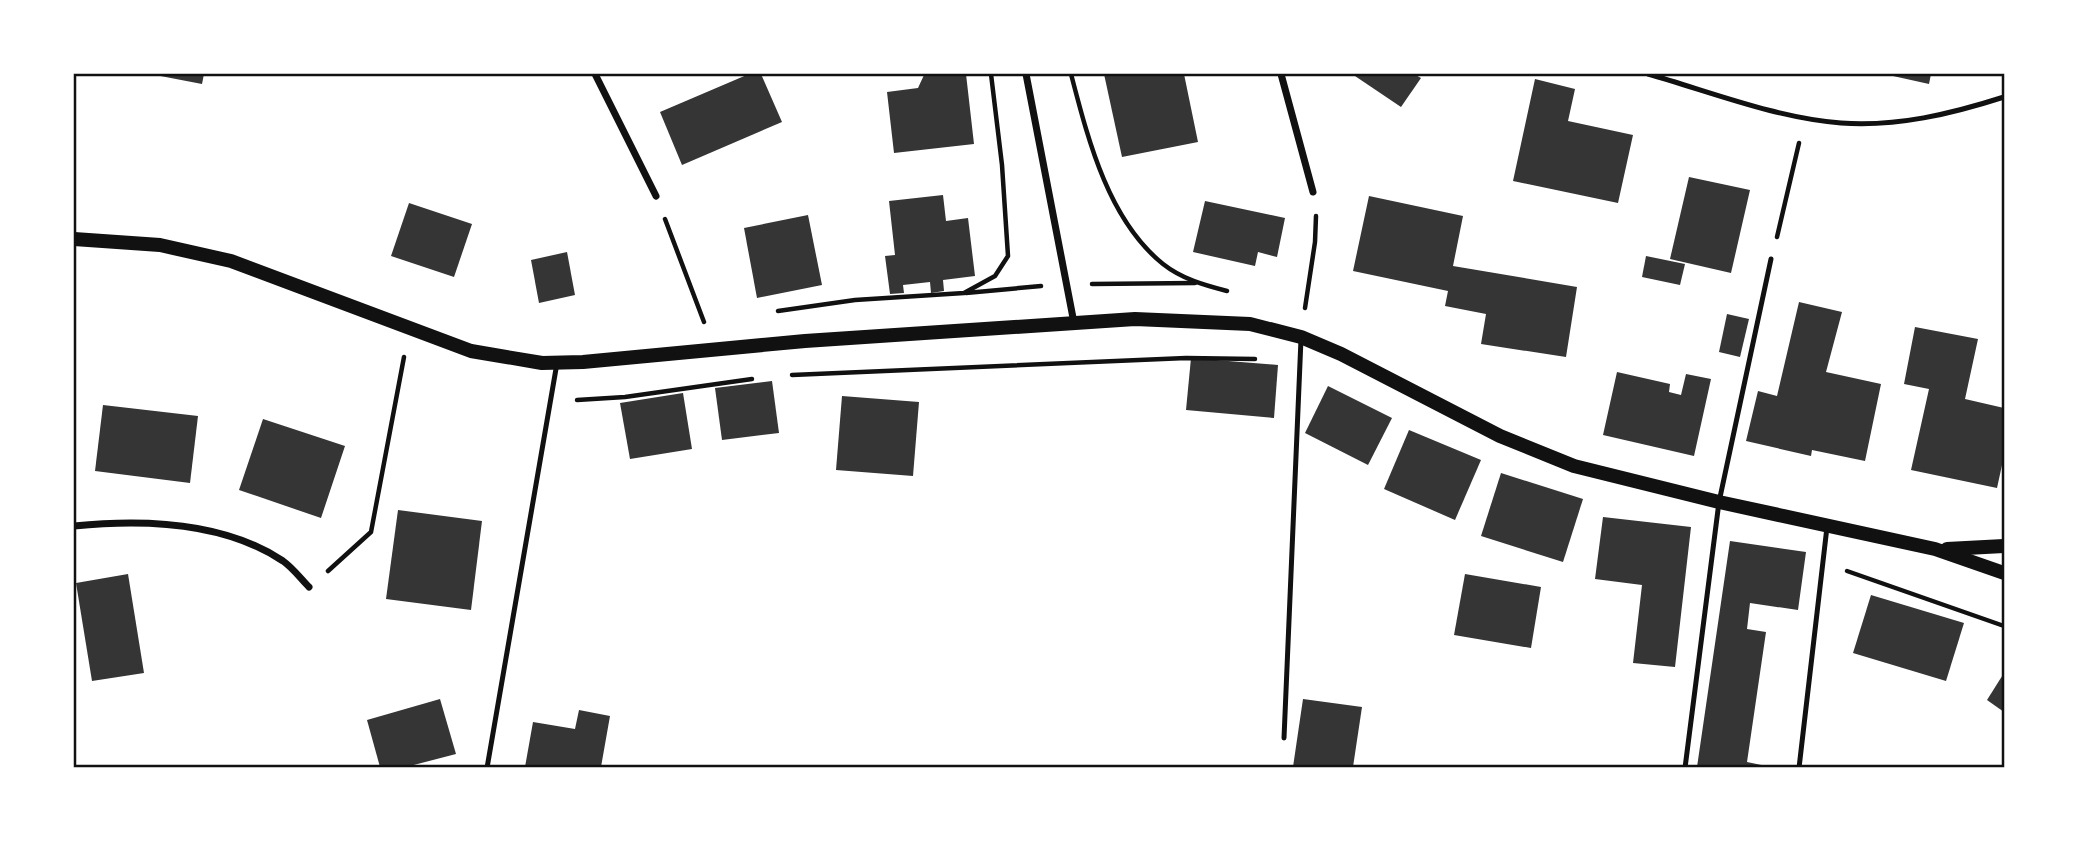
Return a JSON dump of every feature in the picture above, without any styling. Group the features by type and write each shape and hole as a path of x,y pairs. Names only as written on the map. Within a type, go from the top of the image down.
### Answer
{"main road":[{"path":"74,239 160,245 231,261 409,328 500,358 557,363 1135,319 1235,322 1301,337 1552,458 1612,477 1935,549 2004,573"},
{"path":"1935,549 2004,546"}],"street":[{"path":"595,74 656,196"},
{"path":"1026,74 1074,323"},
{"path":"1281,74 1313,192"},
{"path":"74,526 173,524 240,539 284,562 309,587"}],"lane":[{"path":"1648,74 1805,118 1853,124 1904,121 1950,113 2004,97"},
{"path":"1685,768 1718,502 1771,259"},
{"path":"1284,738 1301,337"},
{"path":"487,768 557,363"},
{"path":"1799,768 1828,524"}],"path":[{"path":"764,313 855,300 964,293 995,276 1008,256 1002,165 991,74"},
{"path":"1071,74 1111,197 1140,242 1164,265 1185,277 1228,292"},
{"path":"1771,259 1805,118"},
{"path":"1294,309 1305,311 1315,242 1313,192"},
{"path":"656,196 714,349"},
{"path":"691,323 715,320"},
{"path":"309,587 371,532 409,328"},
{"path":"404,356 416,360"},
{"path":"785,375 1234,358 1276,360 1300,369"},
{"path":"551,399 586,401 625,397 761,377"},
{"path":"1825,551 1847,571 2004,625"}],"building":[{"path":"150,74 204,74 202,84"},
{"path":"749,74 761,74 782,122 682,165 660,112"},
{"path":"966,74 974,144 894,153 887,92 918,88 924,75"},
{"path":"1104,74 1184,74 1198,142 1122,157"},
{"path":"1352,74 1414,74 1421,78 1401,107"},
{"path":"1884,74 1931,74 1929,84"},
{"path":"1535,79 1575,89 1568,121 1633,135 1618,203 1513,181"},
{"path":"1689,177 1750,190 1731,273 1670,259"},
{"path":"943,195 946,221 968,218 975,276 943,280 944,291 931,293 930,282 903,285 904,293 890,294 885,256 895,255 889,201"},
{"path":"1369,196 1463,216 1453,266 1577,287 1566,357 1481,344 1486,314 1445,306 1448,291 1353,271"},
{"path":"1205,201 1285,218 1277,257 1258,252 1255,266 1193,252"},
{"path":"409,203 472,224 454,277 391,256"},
{"path":"808,215 822,285 757,298 744,228"},
{"path":"567,252 575,295 539,303 531,260"},
{"path":"1646,256 1685,264 1680,285 1642,277"},
{"path":"1799,302 1842,312 1826,372 1881,384 1865,461 1812,450 1811,456 1746,441 1758,391 1777,396"},
{"path":"1727,314 1749,319 1740,357 1719,352"},
{"path":"1915,327 1978,339 1965,399 2004,408 2004,456 1997,488 1911,470 1929,389 1904,384"},
{"path":"1191,358 1278,365 1274,418 1186,410"},
{"path":"1617,372 1670,384 1669,392 1681,395 1686,374 1711,379 1694,456 1603,435"},
{"path":"772,381 779,433 722,440 715,388"},
{"path":"1328,386 1392,418 1368,465 1305,433"},
{"path":"683,393 692,449 630,459 620,403"},
{"path":"842,396 919,402 913,476 836,470"},
{"path":"103,405 198,416 190,483 95,471"},
{"path":"263,419 345,446 321,518 239,490"},
{"path":"1409,430 1481,460 1455,520 1384,489"},
{"path":"1501,473 1583,499 1563,562 1481,536"},
{"path":"398,510 482,521 471,610 386,599"},
{"path":"1603,517 1691,527 1675,667 1633,663 1642,585 1595,579"},
{"path":"1730,541 1806,552 1798,610 1750,603 1747,629 1766,632 1747,762 1771,767 1697,767"},
{"path":"128,574 144,673 92,681 76,583"},
{"path":"1465,574 1541,587 1531,648 1454,635"},
{"path":"1871,595 1964,623 1946,681 1853,653"},
{"path":"2004,673 2004,712 1987,700"},
{"path":"440,699 456,754 406,767 380,767 367,720"},
{"path":"1303,699 1362,707 1353,767 1293,767"},
{"path":"579,710 610,716 601,767 525,767 533,722 575,729"}]}
